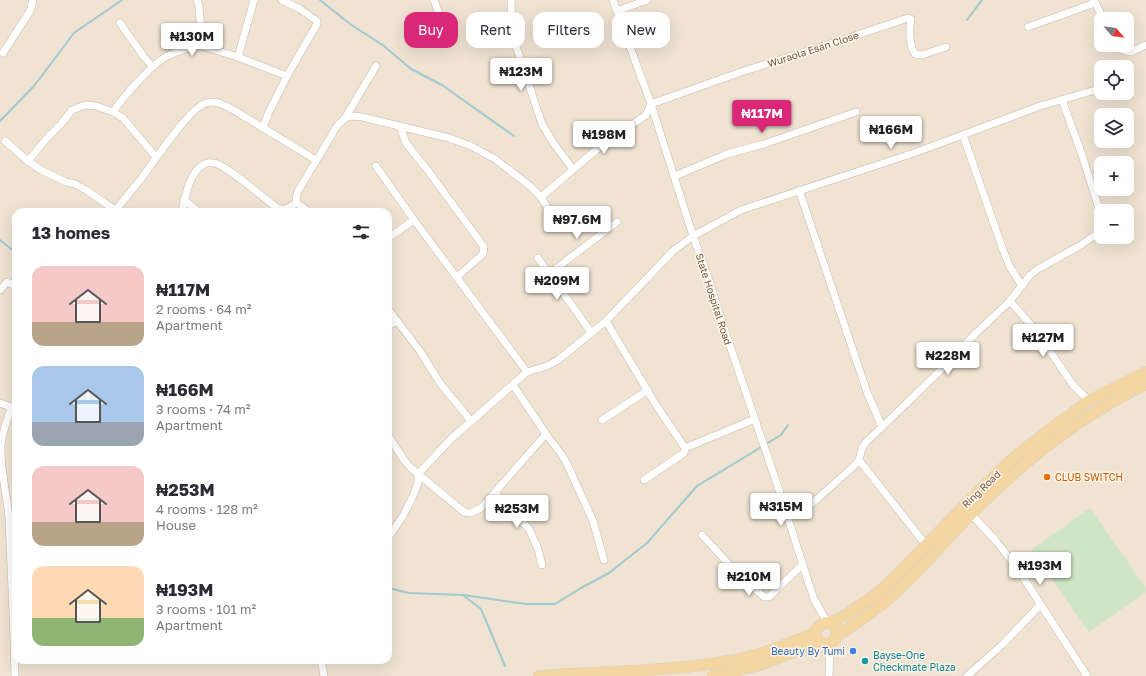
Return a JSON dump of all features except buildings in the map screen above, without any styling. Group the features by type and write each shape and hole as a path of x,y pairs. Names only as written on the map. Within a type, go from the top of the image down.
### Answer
{"main road":[{"name":"Ring Road","path":"539,676 612,672 708,664 736,660 825,634 849,613 875,595 892,580 1010,461 1048,431 1090,402 1146,372"},
{"name":"Ring Road","path":"713,676 760,665 825,634 884,603 900,589 971,514 1019,468 1055,439 1100,410 1146,384"}],"street":[{"path":"3,53 30,11 33,0"},
{"path":"197,0 199,6 202,46"},
{"path":"238,57 254,0"},
{"path":"263,128 268,114 287,76 318,24 300,9 282,0"},
{"path":"434,0 438,11"},
{"path":"511,0 512,34 542,124 554,144 573,169"},
{"name":"State Hospital Road","path":"613,0 651,104 693,236 763,440 814,598 825,634 825,651 829,661 829,676"},
{"path":"617,11 647,0"},
{"path":"1028,27 1095,2 1100,12"},
{"name":"Wuraola Esan Close","path":"651,104 741,72 908,18 911,19 911,47 915,54 922,55 946,47"},
{"path":"120,23 144,57 153,67"},
{"path":"1134,51 1146,45"},
{"path":"112,112 153,67 166,56 191,47 202,46 238,57 287,76"},
{"path":"304,208 297,203 296,197 298,191 337,126 345,118 376,66"},
{"path":"392,532 403,516 413,496 418,483 418,474 451,439 527,372 547,366 558,360 606,321 673,251 693,236 740,210 963,135 1018,114 1094,90"},
{"path":"1062,100 1098,204"},
{"path":"117,208 142,178 156,157 189,117 200,105 208,102 221,104 316,160"},
{"path":"541,197 596,150 646,115 651,104"},
{"path":"28,161 72,110 85,105 96,106 123,118 136,131 156,157"},
{"path":"674,176 727,154 764,144 856,112"},
{"path":"345,118 352,116 362,117 449,138 471,146 495,159 530,186 541,197 556,222"},
{"path":"400,126 406,144 429,172 484,247 483,254 457,277"},
{"path":"963,135 1003,250 1010,267 1022,286"},
{"path":"5,141 28,161 60,180 75,184 86,190 110,208"},
{"path":"183,208 192,178 202,165 209,162 215,163 226,169 277,208"},
{"path":"376,166 509,350 527,372"},
{"path":"799,190 867,392 882,428"},
{"path":"184,200 194,208"},
{"path":"288,208 297,203"},
{"path":"392,235 414,220"},
{"path":"549,274 617,222"},
{"path":"787,516 806,507 817,499 859,460 862,448 866,442 1010,301 1027,278 1038,269 1081,245 1094,236"},
{"path":"538,258 591,332"},
{"path":"0,290 7,282 12,284"},
{"path":"1010,301 1036,332 1073,385 1090,402"},
{"path":"392,314 420,351 440,383 471,421"},
{"path":"392,324 397,321"},
{"path":"606,321 685,448"},
{"path":"513,385 562,455 588,508 604,560"},
{"path":"602,420 648,390"},
{"path":"0,403 11,407 4,428 1,445 1,457 2,474 8,506 12,583"},
{"path":"644,480 684,453 685,448 755,418"},
{"path":"392,441 404,460 418,474 464,512 471,513 481,508 546,434"},
{"path":"859,460 926,545"},
{"path":"495,493 529,528 538,549 542,565"},
{"path":"971,514 997,542 1019,571 1087,676"},
{"path":"702,534 736,573 764,597 769,597 803,564"},
{"path":"968,676 1003,644 1040,605"},
{"path":"15,664 15,676"},
{"path":"322,664 324,676"}],"shaded area":[{"path":"0,0 1146,0 1146,676 0,676"}],"green space":[{"path":"1090,508 1146,588 1146,592 1089,632 1031,550"}],"waterway":[{"path":"0,121 34,86 74,33 122,0"},
{"path":"320,0 350,24 384,46 411,69 442,85 514,136"},
{"path":"967,20 982,0"},
{"path":"0,240 12,250"},
{"path":"463,595 526,604 555,604 609,573 647,543 697,486 781,435 788,425"},
{"path":"392,589 409,593 463,595 481,609 505,666"}],"place":[{"name":"CLUB SWITCH","path":"1047,477"},
{"name":"Beauty By Tumi","path":"853,651"},
{"name":"Bayse-One Checkmate Plaza","path":"865,661"}]}
